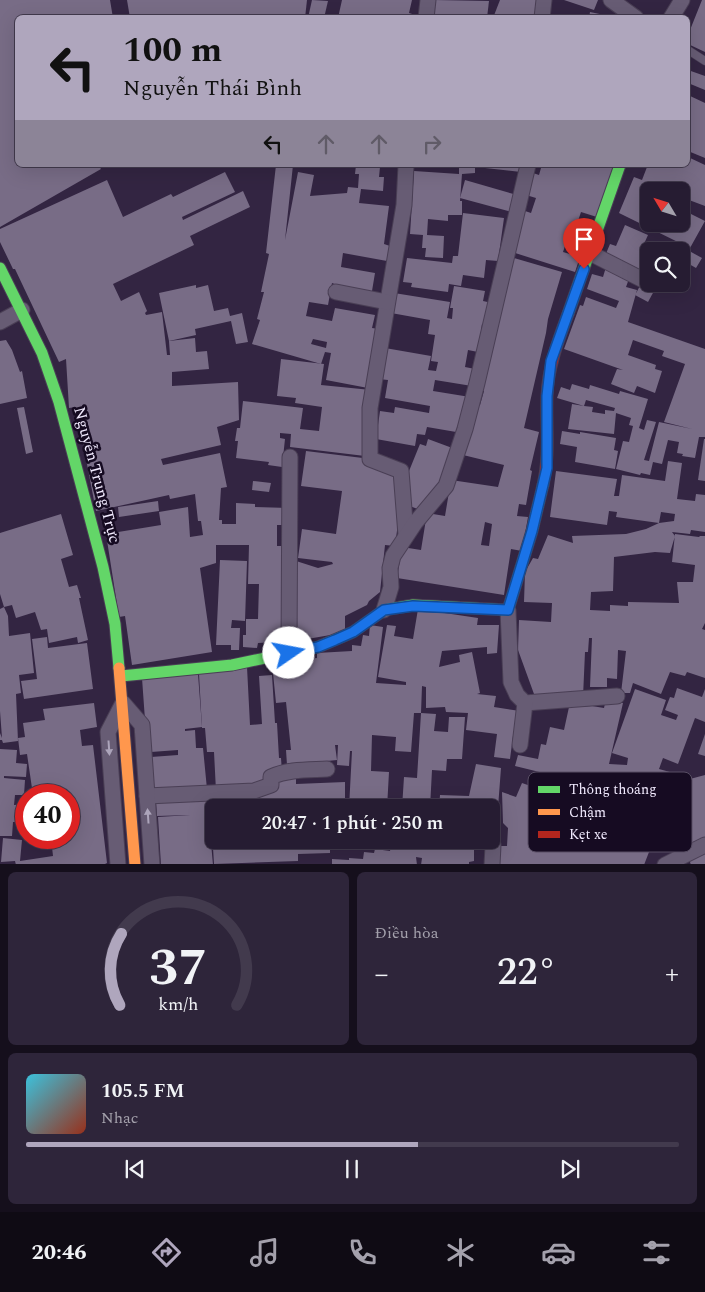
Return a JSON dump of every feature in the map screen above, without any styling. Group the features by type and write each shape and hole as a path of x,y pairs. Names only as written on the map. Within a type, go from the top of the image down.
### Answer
{"street":[{"path":"426,15 428,0"},
{"path":"542,15 544,0"},
{"path":"611,0 632,15"},
{"path":"674,15 682,0"},
{"path":"406,167 404,205 370,408 370,459 401,471 406,535"},
{"path":"384,610 391,587 390,568 393,556 406,535 446,486 465,429 528,167"},
{"path":"617,696 525,703 517,695 511,682 508,610 532,531 547,468 547,396 551,361 619,167"},
{"path":"590,253 640,279"},
{"name":"Nguyễn Trung Trực","path":"0,268 42,353 59,402 90,513 115,624 136,864"},
{"path":"336,292 387,302"},
{"path":"0,322 22,310"},
{"path":"289,653 290,457"},
{"path":"121,676 232,665 318,647 353,632 384,610 413,606 508,610"},
{"path":"118,864 108,732 123,703 142,725 152,864"},
{"path":"520,745 525,703"},
{"path":"147,796 254,791 271,785 271,777 287,771 327,769"},
{"path":"692,851 705,845"},
{"path":"492,864 493,849"},
{"path":"665,864 690,852"}],"lane":[{"path":"690,51 705,61"}],"building":[{"path":"0,0 110,0 112,15 15,15 15,167 100,167 101,169 0,227"},
{"path":"127,0 307,0 305,15 130,15"},
{"path":"312,0 328,1 325,15 309,15"},
{"path":"342,0 412,0 409,13 415,15 339,15"},
{"path":"434,0 489,1 487,15 432,15"},
{"path":"500,0 539,0 536,15 494,15"},
{"path":"564,0 598,0 594,10"},
{"path":"702,0 705,0 705,52 690,45 690,30"},
{"path":"590,12 604,15 590,15"},
{"path":"690,71 705,76 705,90 690,84"},
{"path":"690,96 705,103 705,158 690,152"},
{"path":"690,158 705,165 705,206 690,200 690,182 640,182 640,223 619,213 634,177 642,180 647,167 690,167"},
{"path":"276,167 293,167 285,240 298,172 314,175 310,196 347,193 348,187 358,188 359,174 355,174 356,167 380,167 379,177 384,177 383,191 361,189 359,203 389,206 384,244 390,246 387,261 343,253 341,267 375,273 371,297 336,290 337,285 332,283 328,305 309,302 306,316 332,321 335,308 375,315 372,328 379,329 368,388 326,380 331,353 325,352 321,364 252,344 260,320 257,319 264,292 261,292 269,254 266,253","holes":["313,339 327,342 326,348 311,344"]},
{"path":"459,167 475,167 475,173 462,174 460,201 462,201 462,215 448,215 448,221 428,219 427,235 444,236 443,258 425,257 426,248 422,248 423,235 410,234 414,171 459,174"},
{"path":"485,167 522,167 521,172"},
{"path":"616,167 600,218 581,212 576,227 591,231 586,246 567,240 563,252 580,257 575,272 512,252 525,211 531,213 536,198 526,195 533,173 539,175 541,168"},
{"path":"225,172 235,192 182,217 183,220 243,191 250,207 190,236 194,245 113,284 121,301 139,292 147,311 146,315 162,312 167,355 170,355 169,341 195,338 196,352 207,351 209,369 172,372 172,386 238,382 239,420 217,427 221,445 161,459 163,465 220,453 227,487 221,488 219,520 222,520 222,524 236,524 236,503 255,504 255,507 289,508 289,525 277,525 277,546 293,546 293,560 318,568 333,564 332,562 298,558 302,529 336,534 342,491 301,486 306,451 379,460 403,485 395,546 385,545 380,592 367,605 345,616 345,630 336,634 296,641 258,643 257,648 243,647 243,635 246,635 246,619 258,619 259,584 248,584 249,545 216,545 216,563 200,568 212,652 132,665 125,616 119,617 106,534 161,525 159,512 188,507 190,537 203,535 201,521 198,521 195,494 170,499 169,495 96,511 76,407 69,408 66,359 59,362 15,269 13,269 0,242 0,229 107,180 123,217 171,194 173,197"},
{"path":"465,180 517,195 512,212 460,198"},
{"path":"463,213 504,218 498,261 486,260 484,278 463,275 461,286 449,284 448,292 411,287 412,283 403,282 407,258 452,263 453,256 458,256"},
{"path":"690,214 705,221 690,248 690,242 678,242 658,232 690,232"},
{"path":"625,225 648,235 645,242 640,242 640,270 605,256 610,244 616,246"},
{"path":"690,251 702,258 696,268 690,265"},
{"path":"514,258 562,272 548,319 524,428 539,432 530,470 532,471 526,505 519,504 517,516 528,517 522,551 511,549 504,595 397,578 402,547 421,550 427,513 445,516 451,480 498,487 504,465 463,455 475,404 480,405 484,391 479,389","holes":["485,522 492,524 489,546 481,545"]},
{"path":"606,267 630,276 626,287 637,290 628,322 705,349 705,437 699,437 695,458 682,456 683,454 677,453 679,442 668,440 662,464 653,462 650,475 641,473 640,475 616,469 623,441 629,442 633,426 629,425 631,418 616,413 614,434 568,429 572,404 584,406 557,398 561,387 570,390 572,384 589,389 590,385 619,394 620,391 648,399 639,428 644,430 647,420 656,422 644,460 649,461 659,422 692,429 664,422 685,364 662,356 664,351 633,340 628,355 656,365 655,369 662,371 655,393 637,386 634,393 611,384 617,369 623,370 564,349 580,305 583,306 586,297 616,308 619,301 587,289 592,274 603,277","holes":["586,400 615,408 614,411 605,410 605,414 592,412 593,407 584,406"]},
{"path":"196,285 196,288 208,285 214,311 228,308 230,316 242,313 248,342 236,344 231,321 195,329 196,335 169,341 159,293"},
{"path":"454,286 485,291 483,301 492,303 488,325 482,324 478,352 468,350 465,367 475,369 472,386 435,380 433,391 470,397 462,433 427,427 425,435 417,434 415,446 376,439 380,411 394,413 395,407 429,413 430,406 385,398 388,380 379,379 385,348 431,356 428,370 436,371 438,362 431,361 435,335 428,334 430,320 391,313 394,293 450,302 447,318 452,319 453,308 450,308"},
{"path":"640,286 640,292 653,292 648,302 635,295"},
{"path":"6,340 20,372 22,371 27,398 0,404 0,341"},
{"path":"281,359 324,364 321,385 371,390 365,456 290,447 291,434 280,433 280,438 285,439 282,467 268,465 269,462 236,458 238,441 235,441 237,428 240,428 243,401 303,408 300,429 319,431 322,407 295,403 296,398 277,396"},
{"path":"24,407 33,452 26,454 17,408"},
{"path":"562,431 616,438 614,450 618,451 615,469 575,462 577,447 560,444"},
{"path":"428,439 455,449 439,488 423,511 407,505 407,476 420,444 426,446"},
{"path":"705,439 705,481 698,480"},
{"path":"668,461 682,463 677,499 695,501 696,494 705,495 705,532 691,530 690,534 672,532 675,536 675,534 705,536 705,623 702,629 705,630 705,678 687,672 685,676 670,672 661,694 633,683 630,693 621,693 626,651 618,650 617,679 607,678 607,687 590,687 592,638 589,638 588,652 585,652 583,697 534,694 518,650 519,620 551,622 552,603 524,602 525,572 533,558 538,559 548,535 573,543 572,536 626,534 646,529 659,523 616,517 617,512 609,511 607,525 550,517 556,471 617,479 614,496 619,496 622,475 665,481","holes":["661,512 675,514 674,521 659,523","675,537 672,562 695,565 693,582 677,582 679,603 628,602 628,606 610,605 610,611 590,610 591,592 613,591 614,557 655,552 670,553"]},
{"path":"253,481 271,483 269,492 252,490"},
{"path":"158,501 159,511 119,517 118,507"},
{"path":"61,514 73,555 61,559 69,587 77,585 88,640 78,643 77,637 49,643 47,629 41,630 35,612 16,618 12,605 4,607 0,594 0,533"},
{"path":"220,560 247,561 245,621 232,620 231,628 240,628 239,650 231,650 231,645 216,645"},
{"path":"4,607 8,616 9,636 30,633 34,673 19,675 21,693 16,694 18,741 3,743 0,740 0,733 2,738 0,711 0,609"},
{"path":"418,609 478,618 477,625 499,625 497,653 487,654 487,647 442,651 439,667 460,662 459,655 472,652 480,693 477,694 496,696 494,707 520,711 517,736 513,736 510,759 494,757 497,734 466,730 468,713 446,712 445,707 426,708 426,687 422,686 421,713 414,713 411,752 395,751 396,737 372,735 371,771 389,772 388,799 349,799 352,751 350,751 349,766 337,765 338,745 335,745 337,760 287,765 286,750 291,750 286,702 276,703 272,663 317,658 317,653 352,651 352,645 361,646 363,635 369,636 370,625 383,627 376,683 406,685 406,682 378,677 387,625 396,626 394,636 413,639"},
{"path":"47,637 48,648 87,643 93,689 24,699 21,681 37,679 32,639"},
{"path":"247,667 250,725 262,724 259,676 272,675 275,723 277,723 279,758 281,758 282,772 268,783 216,791 214,752 207,752 205,728 202,728 199,674"},
{"path":"198,674 202,727 185,729 185,731 195,730 196,748 203,748 207,789 154,793 151,757 178,755 178,750 151,752 146,734 142,678"},
{"path":"677,688 702,697 705,689 705,722 695,718 678,764 663,758 659,769 670,772 539,772 515,766 518,755 538,759 541,744 546,745 550,727 564,730 569,707 592,706 604,708 606,699 623,703 609,764 627,765 628,758 612,753 635,689 666,700 661,715 676,720 678,715 665,710 670,697 674,698"},
{"path":"94,703 97,727 80,730 82,746 93,745 107,863 105,864 16,864 15,861 1,862 3,838 15,839 15,849 21,849 20,861 53,856 52,849 80,849 80,784 31,784 27,754 20,755 18,738 25,737 23,723 45,720 43,709"},
{"path":"421,713 436,714 434,731 448,732 449,717 465,717 462,759 447,759 446,771 432,770 430,799 403,799 404,777 417,778"},
{"path":"705,734 705,756 698,754"},
{"path":"0,749 17,750 16,763 27,764 26,777 4,776 4,778 25,780 25,784 15,784 15,822 13,822 12,836 0,836"},
{"path":"476,764 501,768 499,799 440,799 440,795 469,796"},
{"path":"296,773 296,784 345,782 345,799 210,799 272,777"},
{"path":"705,775 705,838 692,842 692,778"},
{"path":"522,783 528,785 528,852 649,852 644,864 495,864 496,849 500,849 500,846 507,846 508,828 503,823 502,792 516,797"},
{"path":"207,798 205,799 205,849 212,849 213,864 161,864 158,817 190,815 157,816 156,802"},
{"path":"213,849 330,849 330,853 298,854 298,861 214,864"},
{"path":"375,849 390,851 390,849 474,849 474,861 469,862 469,864 421,864 422,858 416,857 417,864 332,864 332,859 363,859 364,852 374,853"},
{"path":"705,853 705,864 691,864 689,859"}],"traffic: fast":[{"path":"568,314 619,167"},
{"path":"0,268 42,353 59,402 103,567 115,624 119,668"},
{"path":"121,676 232,665 318,647 353,632 384,610 413,605 508,610 532,531 543,485"}],"traffic: slow":[{"path":"119,668 135,864"}],"traffic: jam":[{"path":"543,485 547,452 549,375 557,344 568,314"}],"route":[{"path":"289,653 318,647 335,640 353,632 384,610 401,606 508,610 532,531 547,468 548,373 554,349 584,269"}]}
